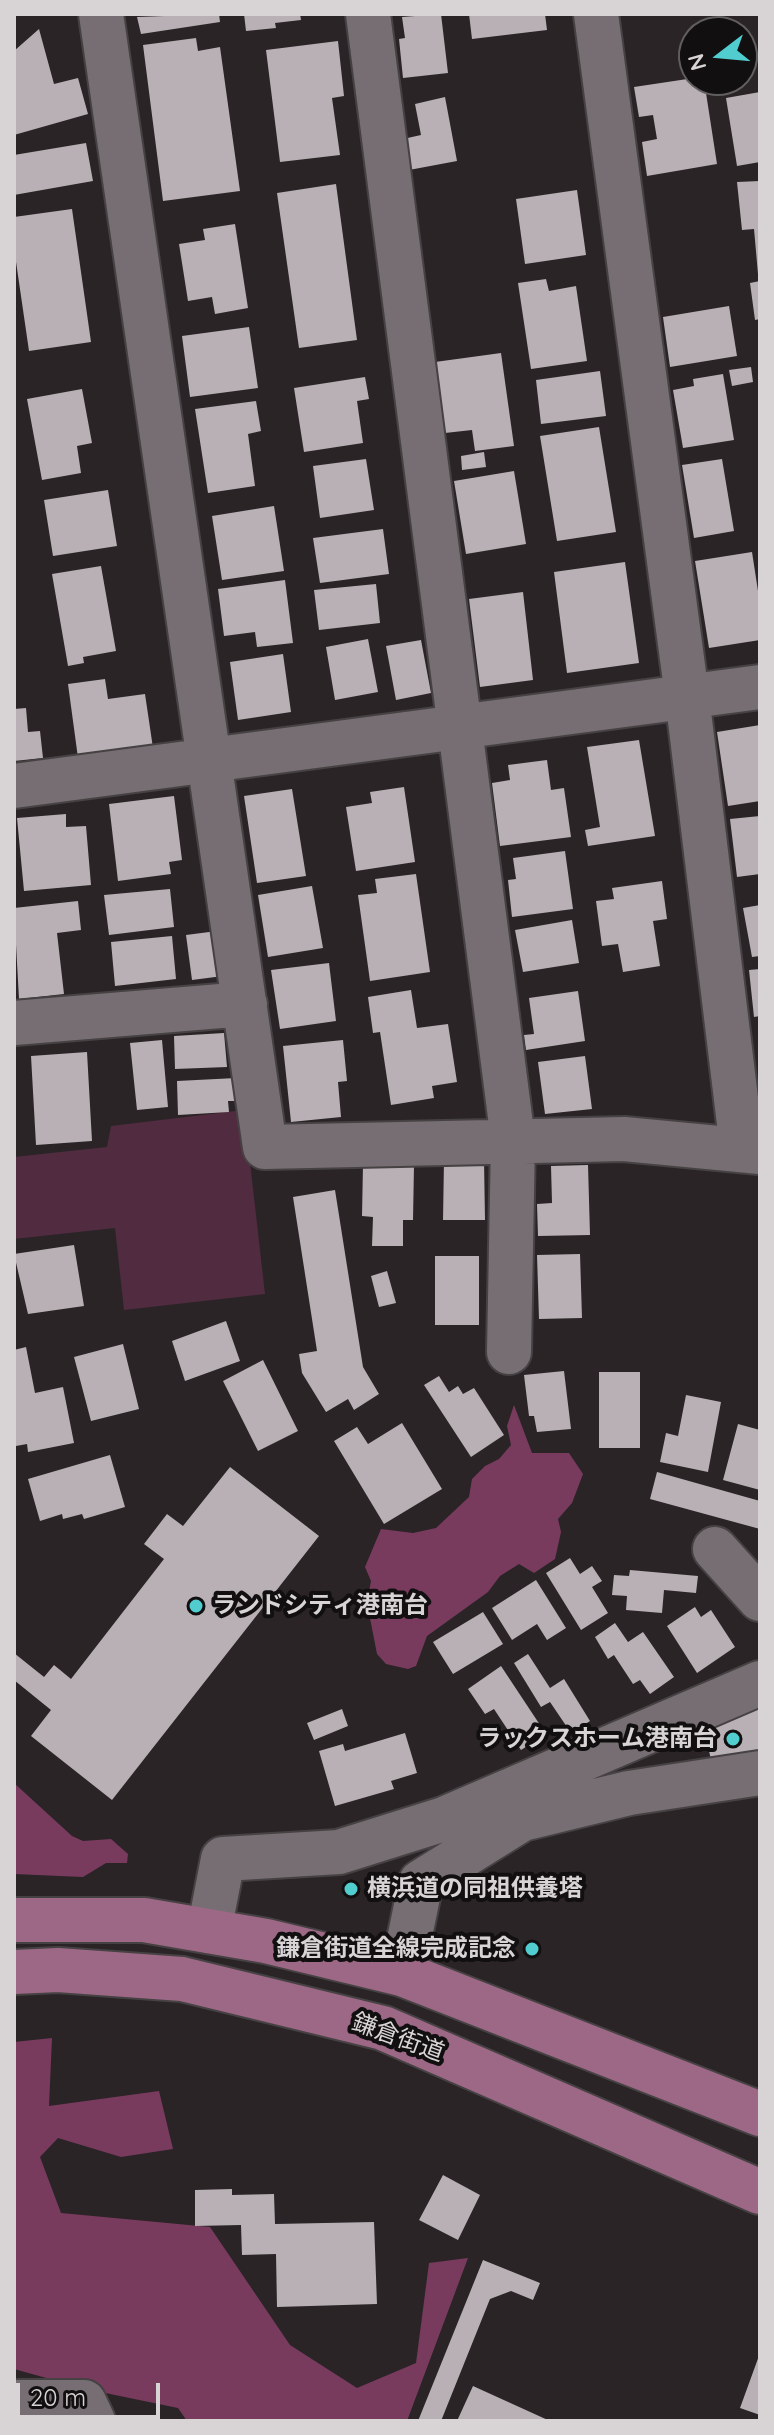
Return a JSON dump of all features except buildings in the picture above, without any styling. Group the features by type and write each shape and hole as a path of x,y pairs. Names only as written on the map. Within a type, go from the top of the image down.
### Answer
{"main road":[{"path":"14,1920 144,1920 266,1941 402,1974 760,2114"},
{"name":"鎌倉街道","path":"14,1972 58,1970 182,1979 383,2028 760,2192"}],"street":[{"path":"101,14 265,1147 624,1139 751,1150 596,14"},
{"path":"368,14 513,1140 509,1352"},
{"path":"14,786 760,687"},
{"path":"14,1023 245,1004"},
{"path":"715,1549 760,1599"},
{"path":"402,1974 421,1882 460,1832 760,1683"},
{"path":"209,1931 223,1859 339,1852 460,1832 629,1793 760,1773"},
{"path":"14,2402 84,2402 93,2421"}],"shaded area":[{"path":"244,1110 265,1294 124,1310 115,1228 14,1239 14,1157 107,1147 111,1126"},
{"path":"514,1405 532,1453 569,1453 583,1474 572,1503 558,1519 561,1532 555,1559 534,1573 519,1564 500,1576 488,1592 427,1636 416,1666 408,1669 386,1664 377,1654 367,1603 371,1581 365,1567 381,1529 413,1533 436,1528 469,1497 472,1479 485,1466 499,1459 511,1445 507,1426"},
{"path":"14,1783 72,1836 83,1841 111,1839 128,1854 127,1863 106,1863 83,1877 14,1874"},
{"path":"52,2038 49,2106 159,2091 173,2149 121,2157 58,2138 40,2157 61,2213 210,2227 290,2345 357,2388 416,2363 429,2263 468,2258 407,2421 187,2421 178,2408 86,2389 14,2369 14,2042"}],"place":[{"name":"ランドシティ港南台","path":"196,1606"},
{"name":"ラックスホーム港南台","path":"733,1739"},
{"name":"横浜道の同祖供養塔","path":"351,1889"},
{"name":"鎌倉街道全線完成記念","path":"532,1949"}]}
